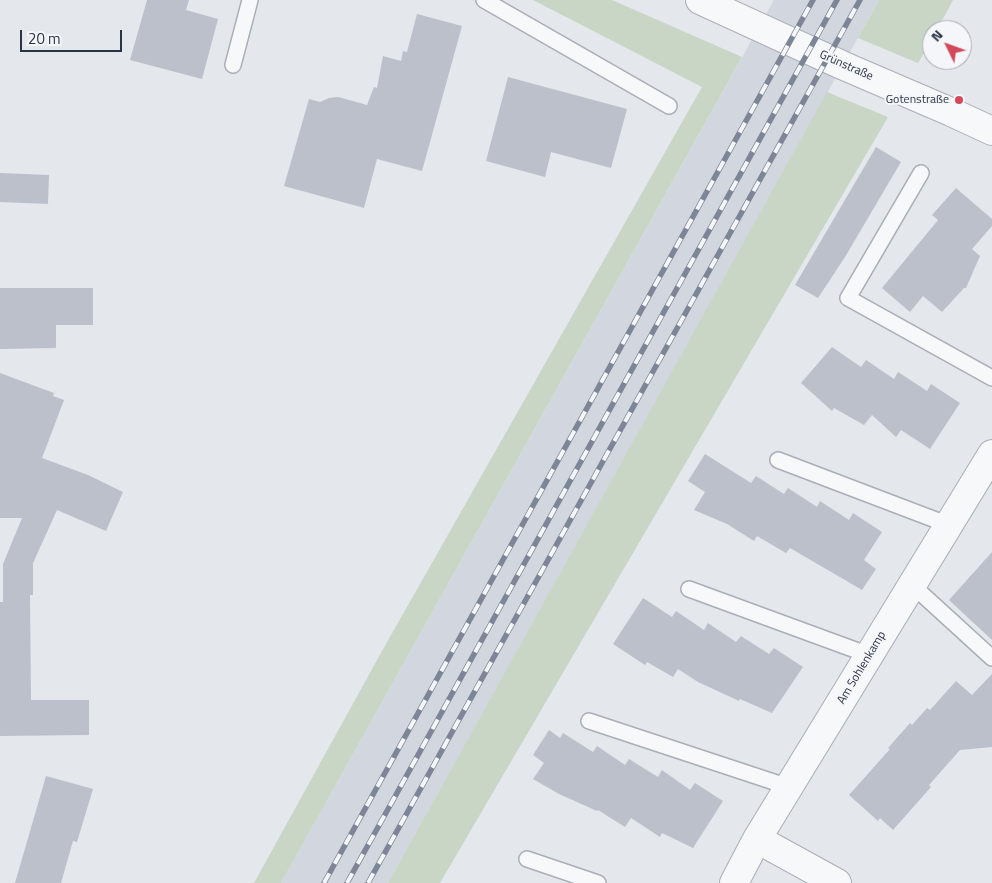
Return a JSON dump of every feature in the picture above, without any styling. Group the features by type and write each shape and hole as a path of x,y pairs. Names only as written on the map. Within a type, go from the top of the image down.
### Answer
{"street":[{"name":"Grünstraße","path":"700,0 992,131"},
{"name":"Am Sohlenkamp","path":"734,883 757,839 992,454"},
{"path":"757,839 838,883"}],"lane":[{"path":"233,65 250,0"},
{"path":"484,0 669,106"},
{"path":"921,173 848,298 992,378"},
{"path":"778,460 949,525"},
{"path":"912,585 992,658"},
{"path":"689,589 869,655"},
{"path":"589,721 789,787"},
{"path":"527,859 598,883"}],"shaded area":[{"path":"774,0 879,0 388,883 281,883"}],"green space":[{"path":"533,0 612,0 742,57 281,883 254,883 382,651 702,87"},
{"path":"879,0 953,0 942,20 922,20 922,56 918,63 858,38"},
{"path":"827,92 888,117 440,883 388,883"}],"building":[{"path":"147,0 189,0 186,10 218,19 202,79 130,60"},
{"path":"417,14 462,26 422,171 377,159 364,208 284,186 309,99 320,102 338,97 367,105 374,87 377,88 383,56 401,61 403,51 407,52"},
{"path":"508,77 627,109 611,168 551,152 545,177 486,161"},
{"path":"876,147 901,162 845,257 818,298 795,285"},
{"path":"0,173 49,175 48,204 0,202"},
{"path":"956,188 992,219 992,226 972,249 980,256 966,288 942,312 923,296 910,312 882,288 938,220 932,215"},
{"path":"0,288 93,288 93,325 56,325 56,348 0,349"},
{"path":"832,347 861,367 866,360 894,379 898,372 927,391 931,384 960,403 930,449 901,430 896,437 872,415 864,425 834,408 832,411 801,383"},
{"path":"0,373 54,393 53,396 64,400 42,458 88,475 123,492 106,531 57,510 33,563 33,595 30,595 31,700 89,700 89,735 0,736 0,602 3,602 3,564 22,518 0,518"},
{"path":"705,454 751,483 756,476 784,494 788,488 817,507 820,501 849,520 853,513 882,532 864,560 876,569 862,590 790,548 786,553 757,536 754,541 727,524 694,510 705,492 688,481"},
{"path":"992,552 992,640 949,600"},
{"path":"643,598 672,617 676,611 704,630 708,623 736,642 741,636 769,654 774,648 803,667 772,713 740,699 739,701 698,682 678,669 673,677 647,662 645,665 613,644"},
{"path":"992,674 992,747 960,750 929,785 931,787 893,830 880,818 878,821 849,795 890,749 888,748 910,723 912,725 927,708 930,710 956,681 972,695"},
{"path":"549,730 560,738 563,733 593,752 597,746 625,765 629,759 658,777 662,770 690,790 695,783 723,801 693,848 662,833 660,837 631,818 625,827 598,810 559,794 533,779 544,763 533,755"},
{"path":"46,776 93,789 77,842 73,841 61,883 15,883"}],"railway":[{"path":"324,883 813,0"},
{"path":"347,883 837,0"},
{"path":"368,883 860,0"}],"place":[{"name":"Gotenstraße","path":"959,100"}]}
